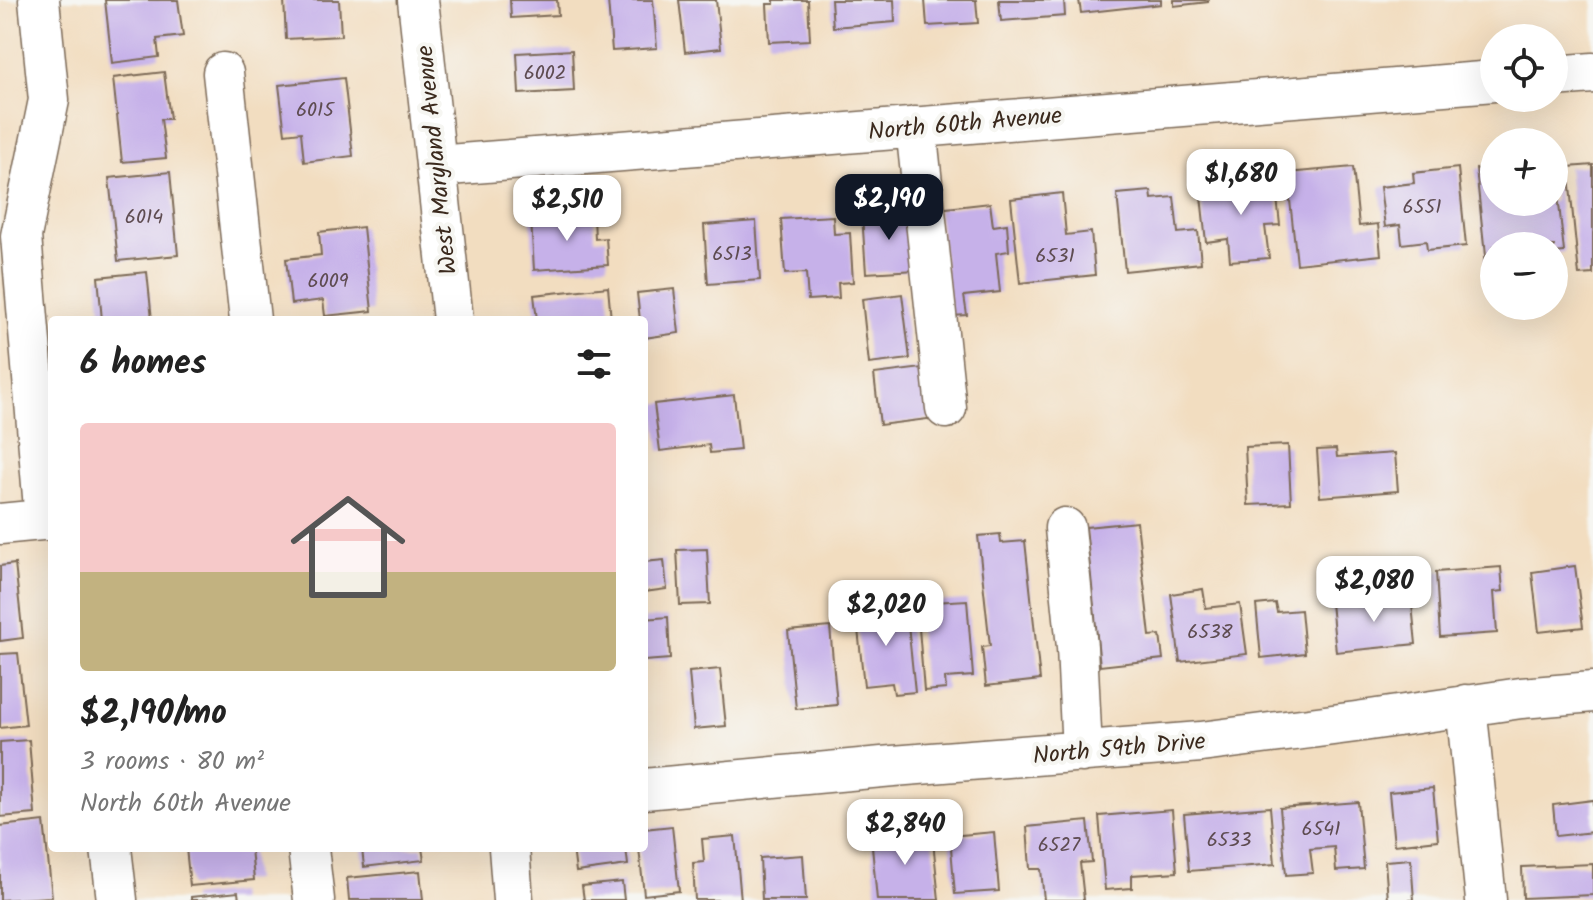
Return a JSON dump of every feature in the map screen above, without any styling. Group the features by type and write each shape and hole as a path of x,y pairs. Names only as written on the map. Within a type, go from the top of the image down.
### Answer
{"street":[{"path":"39,0 49,100 21,236 48,510"},
{"name":"West Maryland Avenue","path":"418,0 453,316"},
{"path":"223,73 250,316"},
{"path":"1568,75 1593,73"},
{"name":"North 60th Avenue","path":"436,166 1480,82"},
{"path":"916,127 946,408"},
{"path":"0,524 48,520"},
{"path":"1065,528 1077,647 1082,752"},
{"name":"North 59th Drive","path":"648,789 1201,742 1466,705 1593,692"},
{"path":"1466,705 1486,900"},
{"path":"111,852 117,900"},
{"path":"308,852 314,900"},
{"path":"509,852 513,900"}],"building":[{"path":"105,0 178,0 183,36 157,39 159,57 112,63"},
{"path":"284,0 339,0 341,36 286,39"},
{"path":"510,0 557,0 558,15 511,18"},
{"path":"608,0 653,0 657,48 612,51"},
{"path":"679,0 716,0 721,48 685,52"},
{"path":"774,0 808,0 810,40 769,42 767,4 774,4"},
{"path":"831,0 894,0 895,22 833,27"},
{"path":"925,0 976,0 978,23 927,26"},
{"path":"999,0 1064,0 1065,16 1001,21"},
{"path":"1079,0 1161,0 1161,4 1081,13"},
{"path":"1174,0 1208,0 1208,2 1174,6"},
{"path":"572,50 574,91 519,94 517,53"},
{"path":"164,72 170,119 161,119 166,158 122,162 113,78"},
{"path":"344,78 353,156 304,162 301,132 285,134 279,85"},
{"path":"1593,165 1593,274 1579,275 1568,167"},
{"path":"1353,167 1359,226 1378,224 1381,255 1297,264 1287,173"},
{"path":"1458,168 1466,246 1427,250 1426,241 1402,244 1400,225 1385,227 1380,187 1414,183 1413,173"},
{"path":"1476,169 1480,169 1480,207"},
{"path":"170,172 178,255 118,261 109,178"},
{"path":"1275,179 1280,225 1265,226 1269,258 1230,261 1228,239 1206,242 1200,187"},
{"path":"1151,191 1152,199 1174,197 1178,233 1198,231 1201,263 1125,271 1117,194"},
{"path":"1062,193 1066,235 1091,232 1095,275 1020,283 1011,199"},
{"path":"990,203 993,226 1007,224 1009,251 996,253 1000,292 964,296 967,315 951,316 938,209"},
{"path":"912,212 916,270 866,273 862,215"},
{"path":"594,216 595,239 606,238 608,265 534,270 531,219"},
{"path":"833,216 834,234 850,233 853,282 838,283 839,298 808,300 806,273 785,274 781,219"},
{"path":"1481,216 1560,216 1562,232 1483,232"},
{"path":"756,221 760,280 708,284 704,225"},
{"path":"363,227 372,311 325,316 323,300 291,304 286,259 321,255 319,232"},
{"path":"147,272 152,316 102,316 98,277"},
{"path":"608,287 611,316 537,316 534,295"},
{"path":"674,289 679,333 648,337 648,316 640,316 637,293"},
{"path":"902,294 910,359 869,364 862,299"},
{"path":"930,367 936,418 880,425 874,374"},
{"path":"734,395 740,450 710,453 709,445 660,451 654,404"},
{"path":"1288,445 1291,503 1248,505 1245,447"},
{"path":"1336,449 1337,457 1395,453 1398,491 1320,497 1317,450"},
{"path":"1137,522 1150,636 1160,635 1163,659 1100,666 1086,527"},
{"path":"1000,534 1001,543 1025,541 1040,680 986,686 982,647 990,646 978,536"},
{"path":"707,549 710,604 680,605 677,550"},
{"path":"664,560 667,589 648,591 648,562"},
{"path":"15,564 23,638 0,641 0,566"},
{"path":"1575,566 1583,627 1539,632 1532,572"},
{"path":"1501,567 1503,591 1494,592 1497,633 1440,637 1436,572"},
{"path":"1203,589 1206,608 1240,604 1247,654 1180,662 1171,594"},
{"path":"1411,595 1416,644 1336,652 1331,603"},
{"path":"967,600 973,676 945,678 946,689 924,691 917,603"},
{"path":"1275,603 1277,612 1301,610 1305,653 1261,658 1256,605"},
{"path":"906,605 915,692 894,694 892,683 864,686 856,610"},
{"path":"668,617 670,659 648,661 648,619"},
{"path":"830,627 837,705 796,709 788,631"},
{"path":"18,653 26,725 0,728 0,654"},
{"path":"720,669 726,726 694,729 689,672"},
{"path":"29,740 35,814 0,817 0,742"},
{"path":"1433,788 1438,840 1394,845 1389,792"},
{"path":"1593,800 1593,832 1556,836 1553,805"},
{"path":"1358,802 1364,869 1336,871 1334,847 1310,849 1313,873 1286,875 1280,808"},
{"path":"1270,807 1275,864 1189,871 1184,814"},
{"path":"1172,810 1177,872 1132,875 1132,888 1105,890 1099,816"},
{"path":"44,821 52,897 0,900 0,826"},
{"path":"1088,821 1092,862 1080,863 1084,900 1044,900 1041,869 1030,869 1027,827"},
{"path":"672,826 679,891 644,895 639,852 648,852 648,829"},
{"path":"932,831 939,900 877,900 871,836"},
{"path":"994,832 999,891 955,894 950,836"},
{"path":"735,836 741,900 695,900 693,863 704,862 702,839"},
{"path":"186,852 251,852 254,880 190,886"},
{"path":"362,852 423,852 424,860 364,867"},
{"path":"574,852 626,852 628,865 576,872"},
{"path":"803,855 806,900 762,900 760,858"},
{"path":"1411,859 1414,900 1388,900 1385,861"},
{"path":"1593,864 1593,895 1523,898 1522,867"},
{"path":"420,871 423,900 349,900 347,878"},
{"path":"622,882 624,900 584,900 582,886"},
{"path":"238,892 239,900 191,900 191,897"}]}
